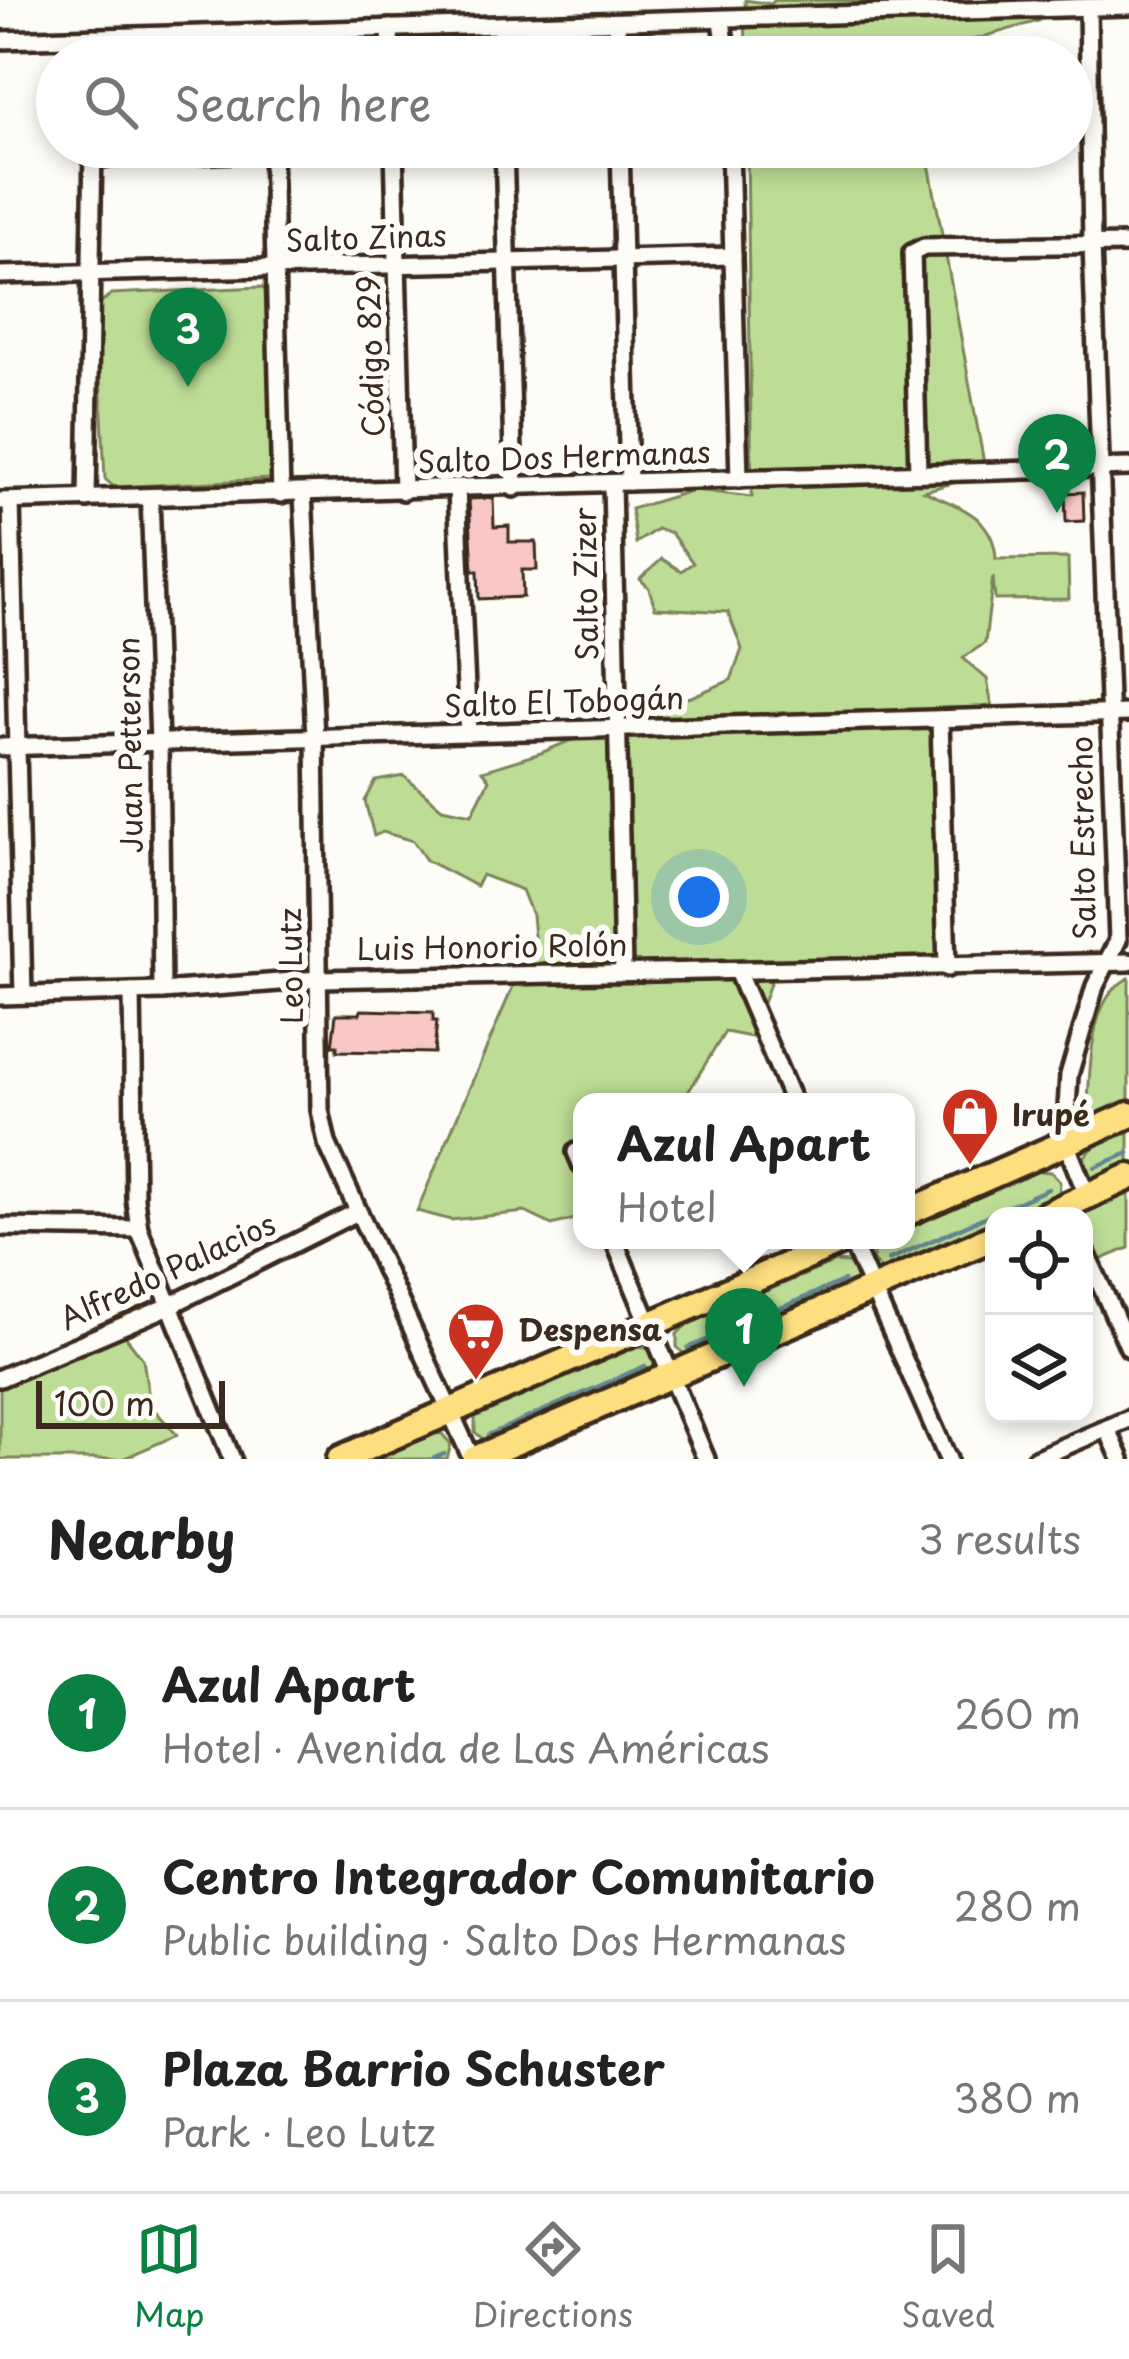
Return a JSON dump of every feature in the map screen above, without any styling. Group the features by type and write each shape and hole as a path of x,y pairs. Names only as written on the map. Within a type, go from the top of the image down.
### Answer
{"main road":[{"path":"915,1209 1129,1114"},
{"path":"1068,1207 1129,1178"},
{"path":"473,1459 673,1378 985,1241"},
{"path":"340,1459 827,1249"}],"street":[{"path":"123,36 1129,6"},
{"name":"Salto Estrecho","path":"1088,8 1088,36"},
{"path":"722,21 724,36"},
{"path":"617,22 617,36"},
{"path":"501,25 501,36"},
{"path":"390,28 390,36"},
{"path":"269,31 269,36"},
{"path":"0,40 36,39"},
{"path":"87,499 93,168"},
{"path":"272,168 281,494"},
{"name":"Código 829","path":"395,168 403,490"},
{"path":"505,168 514,488"},
{"name":"Salto Zizer","path":"621,168 617,728 622,971"},
{"path":"731,168 739,478"},
{"name":"Salto Estrecho","path":"1066,1207 1065,1142 1076,1048 1118,940 1091,168"},
{"path":"918,473 912,253 924,247 1129,244"},
{"name":"Salto Zinas","path":"0,275 733,256"},
{"name":"Salto Dos Hermanas","path":"5,501 1129,466"},
{"path":"457,489 468,733"},
{"name":"Leo Lutz","path":"303,493 315,737 320,1110 327,1143 473,1459"},
{"name":"Juan Petterson","path":"150,497 160,742 162,991"},
{"path":"5,501 18,746 23,995"},
{"name":"Salto El Tobogán","path":"0,747 1129,713"},
{"path":"940,719 947,968"},
{"name":"Luis Honorio Rolón","path":"0,996 162,991 319,979 1129,962"},
{"path":"737,971 789,1093"},
{"path":"132,992 134,1199 139,1229 232,1459"},
{"name":"Alfredo Palacios","path":"0,1378 167,1307 358,1212"},
{"path":"0,1227 139,1229"},
{"path":"618,1249 706,1459"},
{"path":"853,1249 948,1459"},
{"path":"1093,1268 1129,1348"},
{"path":"1035,1459 1129,1419"},
{"path":"1107,1428 1121,1459"}],"green space":[{"path":"745,0 771,4 775,0 964,1 995,6 1030,0 1038,21 986,36 746,36"},
{"path":"747,168 930,168 986,474 924,491 981,522 994,544 996,559 1068,558 1069,599 995,600 993,577 985,643 963,658 987,679 992,707 930,742 943,967 773,975 751,1037 725,1032 688,1093 573,1093 573,1219 552,1225 525,1212 451,1220 417,1211 534,937 532,915 522,890 482,875 476,886 426,860 413,841 383,832 374,836 365,801 376,781 404,776 442,808 472,814 489,780 482,771 731,680 742,649 728,612 655,608 649,588 640,579 662,559 681,571 693,563 671,533 657,529 636,543 631,509 694,490 752,497"},
{"path":"261,287 273,296 279,467 271,479 114,487 105,479 97,307 111,294"},
{"path":"1129,978 1129,1106 1094,1121 1087,1116 1093,1039 1105,1002"},
{"path":"1129,1132 1129,1170 1094,1179 1085,1169 1085,1156 1095,1146"},
{"path":"1038,1171 1051,1172 1060,1182 1059,1195 1039,1207 985,1207 985,1232 896,1271 883,1271 873,1261 873,1249 915,1249 915,1225"},
{"path":"1129,1185 1129,1248 1100,1260 1093,1244 1093,1207 1077,1207"},
{"path":"835,1262 848,1263 857,1273 856,1286 687,1357 677,1347 677,1334 687,1324"},
{"path":"122,1332 143,1359 150,1405 177,1435 122,1459 0,1459 0,1385"},
{"path":"633,1346 646,1347 655,1358 654,1371 498,1441 485,1441 475,1432 475,1418 485,1409"},
{"path":"429,1433 442,1434 451,1444 447,1459 367,1459"}],"building":[{"path":"1083,492 1084,521 1066,522 1065,493"},
{"path":"493,498 494,527 509,526 509,542 536,542 537,570 522,570 523,597 479,599 469,499"},
{"path":"361,1010 433,1012 433,1021 437,1021 434,1053 337,1051 332,1046 336,1014 360,1014"}],"waterway":[{"path":"1095,1167 1129,1153"},
{"path":"915,1248 1048,1189"},
{"path":"888,1260 913,1249"},
{"path":"688,1348 843,1281"},
{"path":"488,1435 645,1366"},
{"path":"432,1459 444,1454"}],"place":[{"name":"Plaza Barrio Schuster","path":"188,387"},
{"name":"Centro Integrador Comunitario","path":"1057,513"},
{"name":"Irupé","path":"970,1167"},
{"name":"Despensa","path":"476,1382"},
{"name":"Azul Apart","path":"744,1387"}]}
